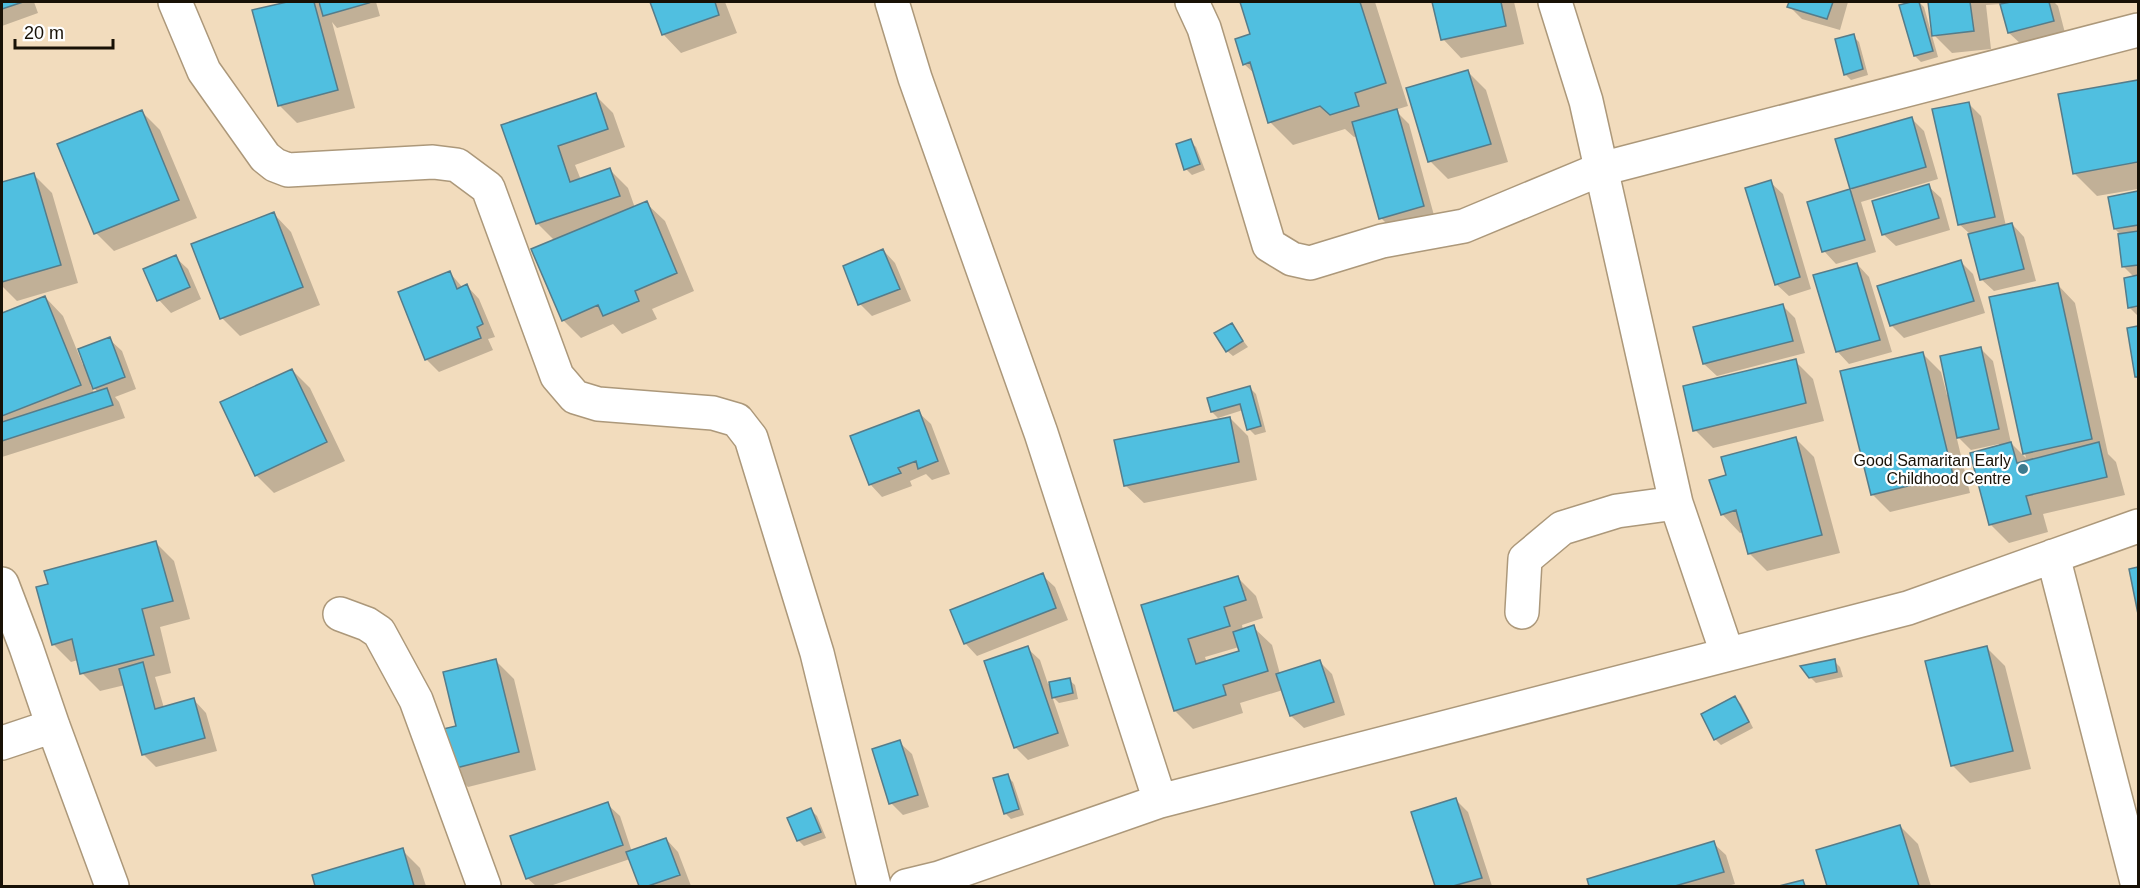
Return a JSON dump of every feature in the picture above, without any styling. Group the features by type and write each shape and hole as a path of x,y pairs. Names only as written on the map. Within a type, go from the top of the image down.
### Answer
{"street":[{"path":"175,2 204,71 265,157 275,165 288,170 433,162 458,165 488,188 557,376 575,397 598,404 712,413 737,420 751,438 817,653 874,886"},
{"path":"892,2 915,78 1041,433 1160,801"},
{"path":"1192,2 1204,28 1269,245 1293,259 1310,263 1382,241 1464,226 1601,168 2139,30"},
{"path":"1555,2 1586,101 1676,503 1727,653"},
{"path":"1522,612 1525,559 1562,528 1617,511 1676,503"},
{"path":"906,886 940,882 1160,801 1908,608 2139,526"},
{"path":"2053,556 2139,886"},
{"path":"2,584 112,886"},
{"path":"340,614 367,624 379,633 416,700 484,886"},
{"path":"2,743 53,726"}],"building":[{"path":"2,2 23,2 2,9"},
{"path":"287,2 314,2 338,90 278,106 252,10"},
{"path":"319,2 368,2 369,3 323,16"},
{"path":"650,2 715,2 719,15 662,35"},
{"path":"1240,2 1360,2 1386,83 1355,93 1359,106 1330,115 1320,106 1268,123 1250,62 1243,65 1235,39 1250,34"},
{"path":"1432,2 1501,2 1506,26 1441,40"},
{"path":"1789,2 1833,2 1827,19 1787,7"},
{"path":"1919,2 1933,51 1914,56 1899,5"},
{"path":"1928,2 1970,2 1974,31 1932,36"},
{"path":"2049,2 2054,21 2008,33 2000,4"},
{"path":"1854,34 1863,69 1844,75 1835,39"},
{"path":"1468,70 1491,144 1428,162 1406,88"},
{"path":"2138,80 2138,162 2073,174 2058,94"},
{"path":"596,93 608,129 558,146 570,182 610,168 620,196 536,224 501,125"},
{"path":"1969,102 1995,217 1958,225 1932,109"},
{"path":"1397,109 1424,206 1379,219 1352,122"},
{"path":"142,110 179,200 94,234 57,144"},
{"path":"1912,117 1926,167 1850,189 1835,139"},
{"path":"1191,139 1200,164 1184,170 1176,144"},
{"path":"34,173 61,265 2,282 2,182"},
{"path":"1771,180 1800,277 1775,285 1745,188"},
{"path":"1929,184 1939,218 1882,235 1872,201"},
{"path":"1850,189 1865,240 1822,252 1807,202"},
{"path":"2138,191 2138,225 2114,229 2108,197"},
{"path":"647,201 677,273 635,291 639,301 603,316 598,305 562,321 531,249"},
{"path":"274,212 303,287 220,319 191,244"},
{"path":"2012,223 2024,269 1980,280 1968,234"},
{"path":"2138,231 2138,265 2122,267 2118,234"},
{"path":"883,249 900,289 858,305 843,266"},
{"path":"176,255 190,287 157,301 143,269"},
{"path":"1961,260 1974,301 1890,326 1877,286"},
{"path":"1857,263 1880,340 1836,352 1813,275"},
{"path":"450,271 457,289 467,284 483,324 477,327 481,338 425,360 398,292"},
{"path":"2138,275 2138,306 2128,308 2124,278"},
{"path":"2058,283 2092,439 2023,454 1989,297"},
{"path":"45,296 81,385 2,416 2,313"},
{"path":"1783,304 1793,341 1703,364 1693,327"},
{"path":"1232,323 1243,341 1226,352 1214,333"},
{"path":"2138,326 2138,377 2135,377 2127,328"},
{"path":"110,337 125,377 93,389 78,349"},
{"path":"1981,347 1999,429 1957,438 1940,356"},
{"path":"1923,352 1953,475 1871,495 1840,371"},
{"path":"1796,359 1806,403 1693,431 1683,386"},
{"path":"292,369 327,442 255,476 220,402"},
{"path":"1250,386 1261,426 1247,430 1240,404 1211,412 1207,398"},
{"path":"107,388 113,405 2,441 2,422"},
{"path":"919,410 938,461 918,469 916,461 898,468 901,473 869,485 850,436"},
{"path":"1230,417 1239,462 1124,486 1114,440"},
{"path":"1796,437 1822,535 1748,554 1736,510 1721,515 1709,480 1726,475 1721,457"},
{"path":"2011,442 2017,463 2099,442 2107,477 2026,496 2031,514 1989,525 1970,453"},
{"path":"156,541 173,601 142,609 154,655 80,674 72,639 52,645 36,587 48,584 44,571"},
{"path":"2138,567 2138,614 2129,569"},
{"path":"1043,573 1056,608 964,644 950,610"},
{"path":"1238,576 1246,600 1224,607 1230,626 1188,639 1196,664 1239,651 1233,632 1254,625 1268,671 1223,685 1226,695 1174,711 1141,605"},
{"path":"1028,646 1058,733 1014,748 984,661"},
{"path":"1987,646 2013,751 1951,766 1925,661"},
{"path":"496,659 519,752 448,770 439,730 456,726 443,672"},
{"path":"1835,659 1837,672 1809,678 1800,666"},
{"path":"1320,660 1334,702 1290,716 1276,674"},
{"path":"143,662 155,709 194,698 205,738 142,755 119,669"},
{"path":"1070,678 1073,693 1052,698 1049,682"},
{"path":"1735,696 1749,722 1714,740 1701,714"},
{"path":"900,740 918,795 889,804 872,749"},
{"path":"1008,774 1019,809 1004,814 993,778"},
{"path":"1456,798 1482,878 1453,886 1435,886 1411,812"},
{"path":"608,802 623,845 526,879 510,836"},
{"path":"811,808 821,832 797,841 787,818"},
{"path":"1900,825 1919,886 1827,886 1816,850"},
{"path":"666,838 680,875 648,886 639,886 626,852"},
{"path":"1714,841 1724,872 1675,886 1589,886 1587,879"},
{"path":"403,848 414,886 315,886 312,875"},
{"path":"1803,880 1805,886 1779,886"}],"place":[{"name":"Good Samaritan Early Childhood Centre","path":"2023,469"}]}
